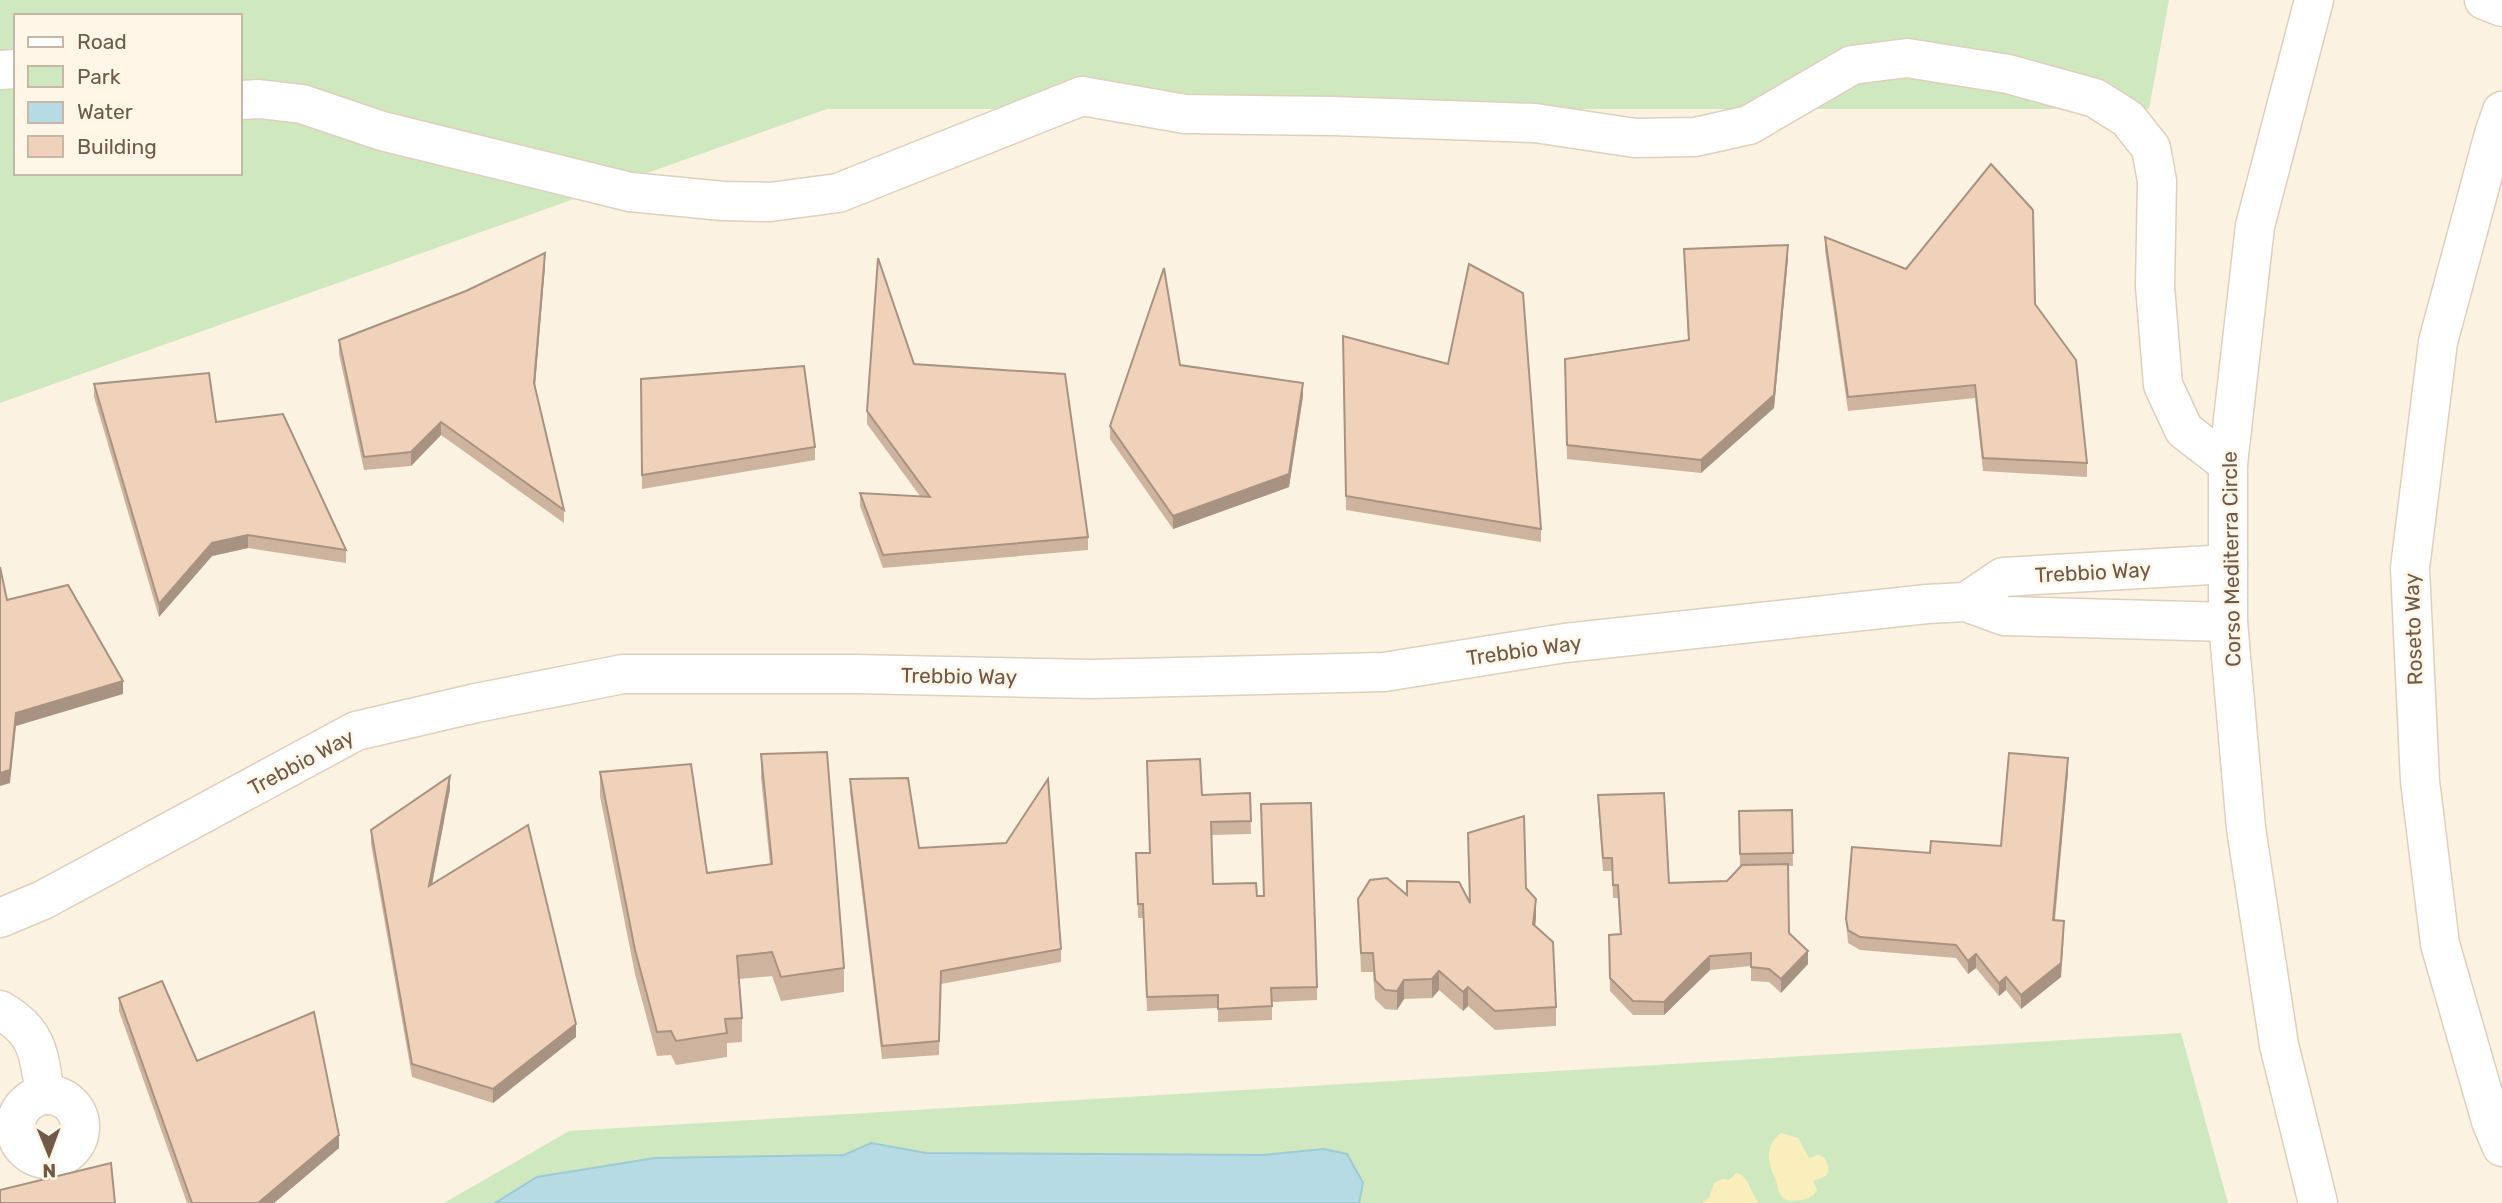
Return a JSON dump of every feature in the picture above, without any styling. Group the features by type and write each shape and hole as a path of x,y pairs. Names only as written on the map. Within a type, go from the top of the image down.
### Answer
{"street":[{"name":"Corso Mediterra Circle","path":"2314,0 2255,226 2228,464 2228,622 2246,828 2279,1045 2318,1203"},
{"path":"2484,0 2502,7"},
{"path":"242,100 302,104 382,131 630,192 723,201 770,202 838,193 1082,96 1185,114 1535,123 1635,138 1695,137 1749,125 1852,65 1907,58 2008,74 2095,98 2128,120 2151,148 2157,181 2155,286 2163,385 2184,430 2228,464"},
{"name":"Roseto Way","path":"2502,111 2438,342 2410,568 2420,781 2440,944 2491,1121 2502,1147"},
{"name":"Trebbio Way","path":"1966,602 2003,578 2228,565"},
{"name":"Trebbio Way","path":"0,918 43,900 356,731 622,674 854,674 1092,679 1384,672 1565,643 1966,602 2004,616 2228,622"},
{"path":"0,1010 22,1025 35,1041 45,1095"}],"green space":[{"path":"0,0 2169,0 2149,109 827,109 0,403"},
{"path":"2181,1033 2228,1203 444,1203 569,1131"}],"sand":[{"path":"1781,1133 1798,1138 1809,1158 1818,1155 1824,1157 1827,1163 1828,1174 1813,1181 1817,1190 1815,1193 1798,1201 1784,1199 1770,1166 1770,1148"},
{"path":"1736,1173 1747,1181 1758,1203 1702,1203 1709,1198 1714,1183 1722,1179 1729,1180"}],"water":[{"path":"871,1143 926,1153 1263,1155 1324,1149 1347,1154 1363,1183 1359,1203 495,1203 537,1177 655,1158 844,1155"}],"building":[{"path":"1991,164 2033,210 2035,304 2076,360 2087,463 1983,458 1975,385 1848,397 1825,237 1906,269"},
{"path":"1788,245 1774,395 1701,460 1567,445 1565,359 1689,340 1684,249"},
{"path":"545,253 534,383 564,510 441,422 411,452 364,457 339,340 466,291"},
{"path":"878,258 914,364 1065,374 1088,537 883,555 860,493 930,497 867,411"},
{"path":"1469,264 1523,293 1541,529 1346,496 1343,336 1448,364"},
{"path":"1164,268 1180,365 1303,383 1289,474 1173,516 1110,426"},
{"path":"804,366 815,447 642,475 641,379"},
{"path":"209,373 216,422 283,414 346,550 248,535 212,543 159,604 94,384"},
{"path":"0,567 7,600 68,585 123,681 16,713 10,770 0,773"},
{"path":"827,752 844,968 781,977 772,952 737,956 742,1018 725,1019 727,1033 676,1041 671,1031 657,1032 635,950 600,772 691,764 707,873 772,864 761,754"},
{"path":"2009,753 2068,758 2053,920 2064,921 2061,963 2021,995 2006,977 1999,983 1976,954 1968,961 1956,945 1860,937 1848,930 1846,919 1852,847 1930,853 1931,841 2001,846"},
{"path":"1200,759 1202,795 1250,793 1251,821 1211,822 1213,884 1256,883 1257,896 1264,896 1261,804 1311,803 1317,987 1271,988 1272,1006 1218,1009 1218,995 1147,997 1143,904 1138,904 1136,853 1150,853 1147,761"},
{"path":"450,776 429,886 528,825 576,1024 493,1089 412,1064 371,830"},
{"path":"908,778 919,848 1006,843 1048,779 1061,949 941,971 939,1041 882,1046 850,779"},
{"path":"1664,793 1669,883 1727,881 1742,865 1788,864 1789,933 1808,951 1781,979 1769,969 1751,967 1751,953 1710,956 1664,1002 1633,1001 1610,978 1609,935 1621,934 1618,885 1613,885 1612,858 1603,858 1598,795"},
{"path":"1792,810 1793,853 1740,854 1739,811"},
{"path":"1524,816 1526,888 1536,899 1533,924 1553,942 1556,1007 1495,1011 1468,987 1463,992 1439,971 1432,979 1404,980 1397,991 1385,990 1375,980 1373,953 1361,953 1358,899 1370,880 1387,878 1407,895 1407,881 1459,882 1470,903 1468,833"},
{"path":"162,981 197,1061 314,1012 339,1135 258,1203 192,1203 119,998"},
{"path":"111,1163 115,1203 0,1203 0,1190"}]}
